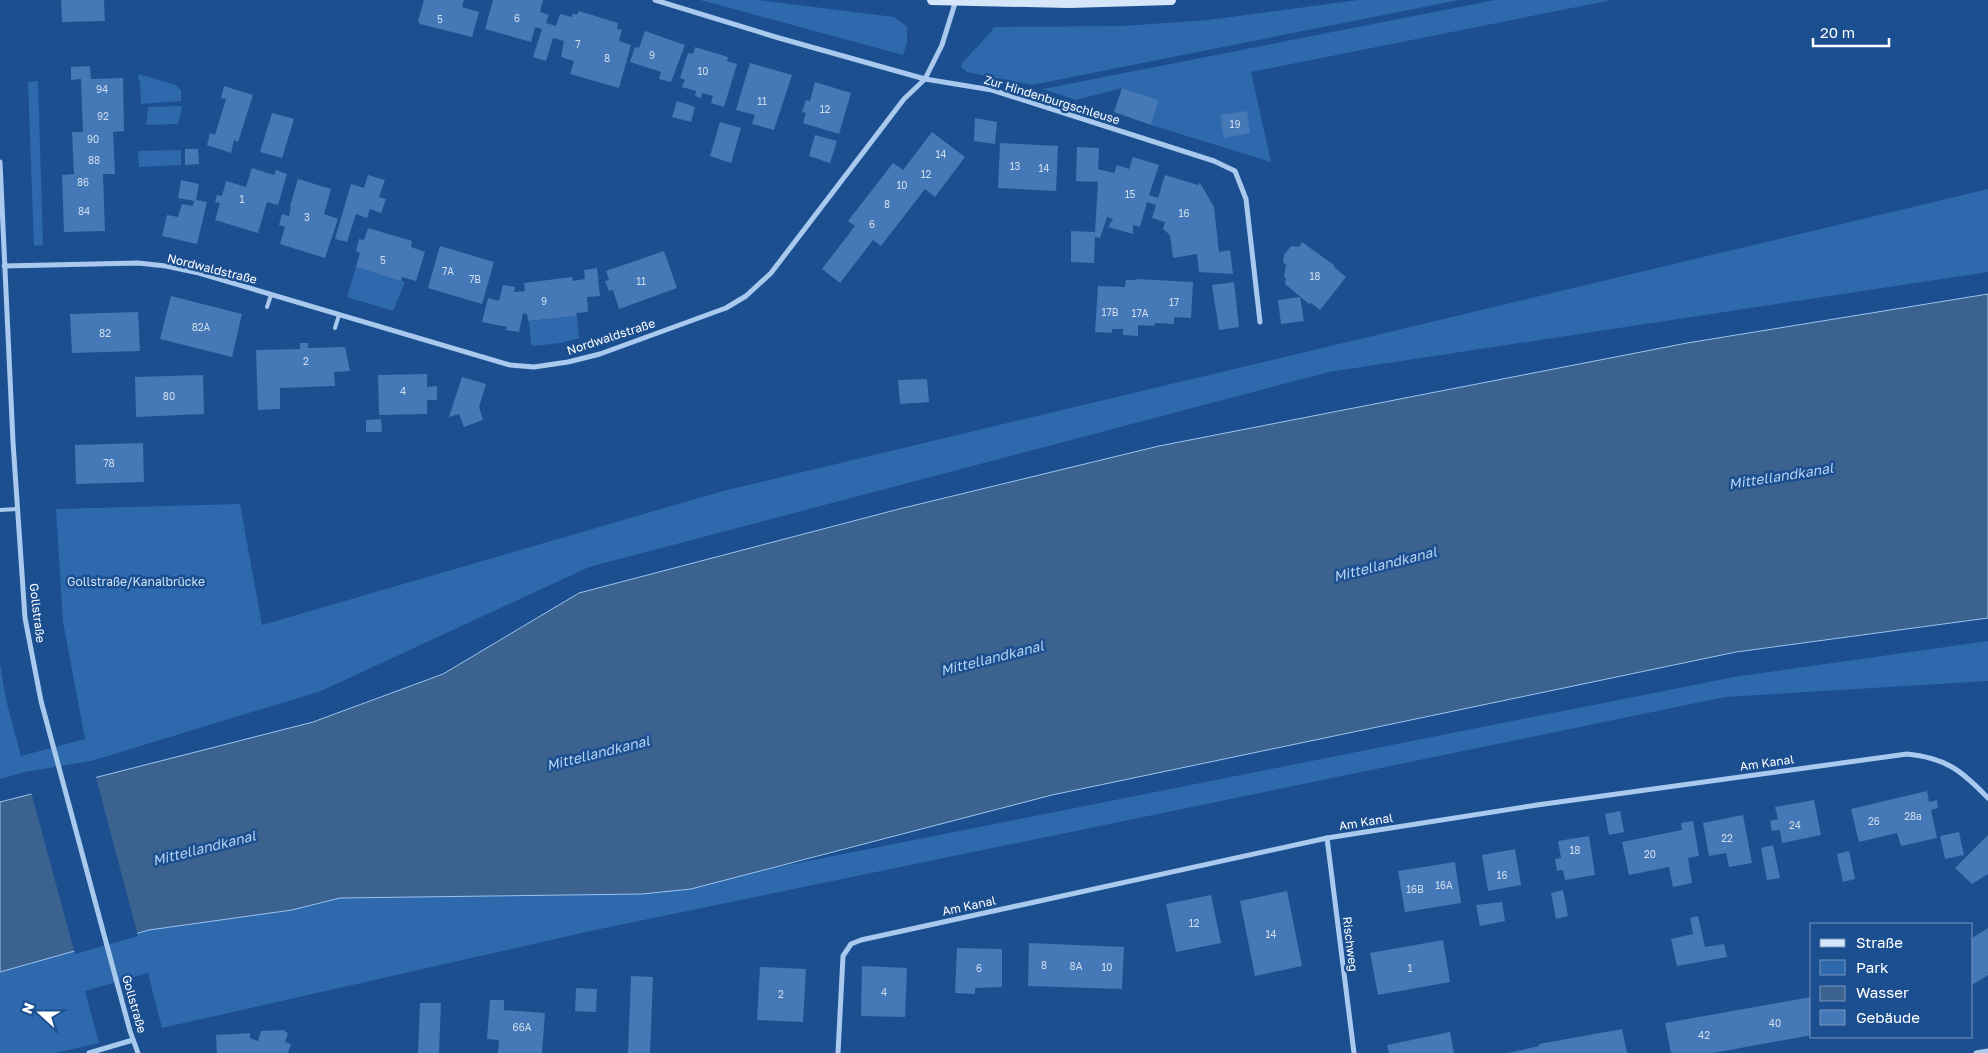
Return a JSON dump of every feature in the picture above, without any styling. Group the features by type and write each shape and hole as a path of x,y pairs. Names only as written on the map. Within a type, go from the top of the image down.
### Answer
{"main road":[{"path":"932,0 1069,4 1171,0"}],"street":[{"name":"Zur Hindenburgschleuse","path":"656,0 925,79 992,90 1214,161 1235,171 1246,200 1260,322"},
{"name":"Nordwaldstraße","path":"4,266 138,263 166,266 198,273 510,365 534,367 568,362 600,354 726,308 746,296 771,273 904,100 925,79 942,45 956,1"},
{"name":"Gollstraße","path":"0,162 17,509 25,618 41,701 53,748 138,1053"},
{"name":"Am Kanal","path":"838,1053 843,956 852,944 861,940 1326,838 1538,805 1907,754 1928,756 1951,765 1968,777 1988,798"},
{"name":"Rischweg","path":"1326,838 1354,1053"},
{"path":"89,1053 133,1040"},
{"path":"1976,1053 1988,1050"}],"lane":[{"path":"267,307 271,295"},
{"path":"335,328 339,315"},
{"path":"0,510 17,509"}],"green space":[{"path":"700,0 757,0 894,17 907,27 907,42 903,55"},
{"path":"1358,0 1459,0 1032,85 967,72 961,67 962,63 992,31 993,27 1123,26 1208,20"},
{"path":"1495,0 1612,0 1251,72 1271,162 1151,125 1159,100 1122,88 1076,100 1043,89"},
{"path":"139,74 175,85 181,90 181,101 141,104"},
{"path":"38,81 43,245 34,246 28,82"},
{"path":"148,107 182,107 178,124 146,125"},
{"path":"181,150 181,165 139,167 138,151"},
{"name":"Gollstraße/Kanalbrücke","path":"1988,189 1988,272 1329,372 589,567 321,691 91,761 25,772 0,779 0,664 6,700 21,756 85,739 63,622 56,509 240,504 262,625 723,491"},
{"path":"356,267 405,282 393,311 347,297"},
{"path":"577,316 579,338 561,343 533,346 531,344 529,321"},
{"path":"1988,641 1988,681 1725,697 595,930 162,1028 148,973 85,991 99,1043 55,1053 0,1053 0,972 149,930 292,910 340,898 642,894 1734,677"}],"water":[{"name":"Mittellandkanal","path":"1988,294 1988,618 1736,652 1052,795 691,889 642,894 340,898 292,910 149,930 0,972 0,802 313,722 443,674 579,593 899,509 1159,446 1687,343"}],"pier":[{"path":"95,774 138,936 75,954 31,792"}],"building":[{"path":"61,0 104,0 105,21 62,22"},
{"path":"424,0 464,0 462,7 479,12 472,37 420,24 418,21"},
{"path":"493,0 543,0 540,12 549,15 546,23 556,26 560,14 572,17 573,13 577,15 579,11 618,23 617,29 622,30 619,41 631,45 619,88 570,74 574,61 561,57 564,41 553,38 546,61 533,57 542,29 535,27 531,42 485,29"},
{"path":"645,31 685,45 671,82 659,79 661,72 630,62 635,47 639,48"},
{"path":"695,47 728,57 727,61 737,64 724,107 711,103 713,96 702,93 701,98 695,96 696,91 682,87 685,80 680,78 688,53 693,54"},
{"path":"750,63 792,75 774,130 752,124 755,115 736,110"},
{"path":"90,66 91,79 123,78 124,131 113,132 115,174 103,174 105,231 64,232 62,175 74,174 72,132 83,132 81,79 71,80 71,67"},
{"path":"815,82 851,93 839,134 803,123 806,113 802,112 806,100 810,101"},
{"path":"224,86 253,95 238,142 234,140 231,153 207,145 210,133 215,135 226,99 221,98"},
{"path":"1122,88 1159,100 1151,125 1114,112"},
{"path":"677,101 695,107 691,122 672,117"},
{"path":"1247,111 1250,133 1224,138 1220,115"},
{"path":"272,113 294,119 282,158 260,152"},
{"path":"975,118 997,122 995,144 974,141"},
{"path":"720,122 741,128 731,163 710,156"},
{"path":"932,132 965,157 935,197 925,189 881,246 873,240 840,283 822,269 855,226 848,221 893,163 903,170"},
{"path":"815,135 837,141 830,163 809,156"},
{"path":"1000,143 1058,146 1056,191 998,188"},
{"path":"1077,147 1099,148 1098,169 1114,173 1117,165 1129,169 1133,157 1159,165 1149,195 1158,198 1165,175 1198,185 1200,183 1214,207 1219,252 1230,250 1233,274 1199,272 1197,254 1173,258 1170,235 1163,229 1165,222 1152,218 1156,205 1147,202 1140,227 1133,225 1133,234 1108,227 1113,219 1107,217 1100,238 1095,237 1094,263 1071,262 1071,231 1095,232 1098,182 1076,181"},
{"path":"185,149 198,149 199,164 185,165"},
{"path":"252,168 274,175 276,170 287,174 278,205 267,202 258,233 215,220 220,203 215,202 217,195 222,196 226,181 246,187"},
{"path":"368,175 385,180 379,197 386,199 381,213 370,209 367,218 356,214 347,242 335,239 351,184 364,188"},
{"path":"298,179 331,189 324,214 338,219 325,258 280,244 285,227 279,225 282,214 289,216"},
{"path":"181,180 199,184 196,200 207,202 197,244 162,236 167,215 178,217 182,204 193,206 194,201 178,198"},
{"path":"368,228 412,241 411,247 425,252 416,281 402,277 401,281 356,267 360,253 356,251 359,239 364,240"},
{"path":"1302,242 1335,266 1346,277 1320,310 1311,303 1309,304 1285,284 1286,265 1283,262 1284,255 1291,246 1299,247"},
{"path":"440,246 494,262 482,304 428,288"},
{"path":"664,251 677,288 619,309 613,290 609,291 605,281 609,280 606,271"},
{"path":"597,268 600,296 587,297 588,312 576,313 577,316 528,321 527,314 523,313 519,332 506,330 507,327 482,322 488,298 499,301 503,285 515,287 514,292 525,291 524,283 572,277 573,281 585,279 584,270"},
{"path":"1126,280 1193,282 1191,318 1174,317 1174,324 1155,323 1154,326 1138,325 1138,336 1123,335 1123,329 1112,329 1112,333 1095,332 1098,286 1125,287"},
{"path":"1234,282 1239,327 1219,330 1212,285"},
{"path":"171,296 242,314 232,357 160,339"},
{"path":"1300,297 1304,321 1281,324 1278,300"},
{"path":"138,312 140,351 72,353 70,314"},
{"path":"300,343 308,343 308,348 345,347 350,371 334,372 335,386 280,388 280,409 258,410 256,350 300,349"},
{"path":"427,374 427,387 437,386 437,400 427,400 427,414 379,415 378,375"},
{"path":"203,375 204,414 136,417 135,377"},
{"path":"462,377 486,384 479,407 483,420 464,427 459,414 449,417"},
{"path":"927,379 929,402 900,404 898,380"},
{"path":"381,419 382,432 366,432 366,420"},
{"path":"143,443 144,482 76,484 75,445"},
{"path":"1927,791 1929,802 1937,800 1938,808 1931,810 1937,838 1901,846 1897,833 1859,842 1851,809"},
{"path":"1814,800 1821,835 1782,843 1780,830 1772,831 1770,821 1778,819 1775,807"},
{"path":"1620,811 1624,832 1609,835 1605,814"},
{"path":"1743,815 1752,863 1729,867 1726,853 1709,856 1703,823"},
{"path":"1693,821 1699,856 1688,858 1692,883 1673,887 1669,867 1629,875 1622,842 1682,830 1681,823"},
{"path":"1959,832 1964,855 1945,859 1940,836"},
{"path":"1988,835 1988,874 1972,884 1955,868"},
{"path":"1589,836 1595,875 1565,880 1563,870 1557,871 1555,859 1561,858 1558,841"},
{"path":"1773,845 1780,878 1767,880 1761,848"},
{"path":"1515,849 1521,885 1488,891 1482,855"},
{"path":"1849,851 1855,879 1843,882 1837,854"},
{"path":"1455,862 1461,903 1405,912 1398,871"},
{"path":"1563,890 1568,916 1556,919 1551,893"},
{"path":"1287,891 1302,966 1255,976 1240,901"},
{"path":"1211,895 1221,943 1176,952 1166,904"},
{"path":"1502,902 1505,921 1480,926 1476,905"},
{"path":"1698,916 1705,947 1724,944 1727,957 1677,966 1671,939 1693,934 1690,918"},
{"path":"1988,928 1988,975 1973,984 1973,937"},
{"path":"1443,940 1450,982 1378,995 1370,953"},
{"path":"1029,943 1124,947 1122,989 1028,986"},
{"path":"957,948 1002,949 1002,987 975,988 975,994 955,993"},
{"path":"862,966 907,968 905,1017 861,1016"},
{"path":"760,967 806,969 803,1022 757,1020"},
{"path":"631,976 653,977 650,1053 628,1053"},
{"path":"576,988 597,989 596,1012 575,1011"},
{"path":"1810,997 1810,1035 1713,1053 1671,1053 1665,1023"},
{"path":"490,1000 504,1000 504,1010 545,1013 542,1053 498,1053 499,1040 487,1039"},
{"path":"420,1003 441,1003 439,1053 418,1053"},
{"path":"1622,1029 1627,1053 1508,1053 1539,1046 1539,1044"},
{"path":"285,1030 288,1033 285,1042 291,1044 288,1053 217,1053 216,1035 250,1033 250,1038 258,1041 261,1031"},
{"path":"1450,1032 1454,1053 1389,1053 1387,1045"}]}
